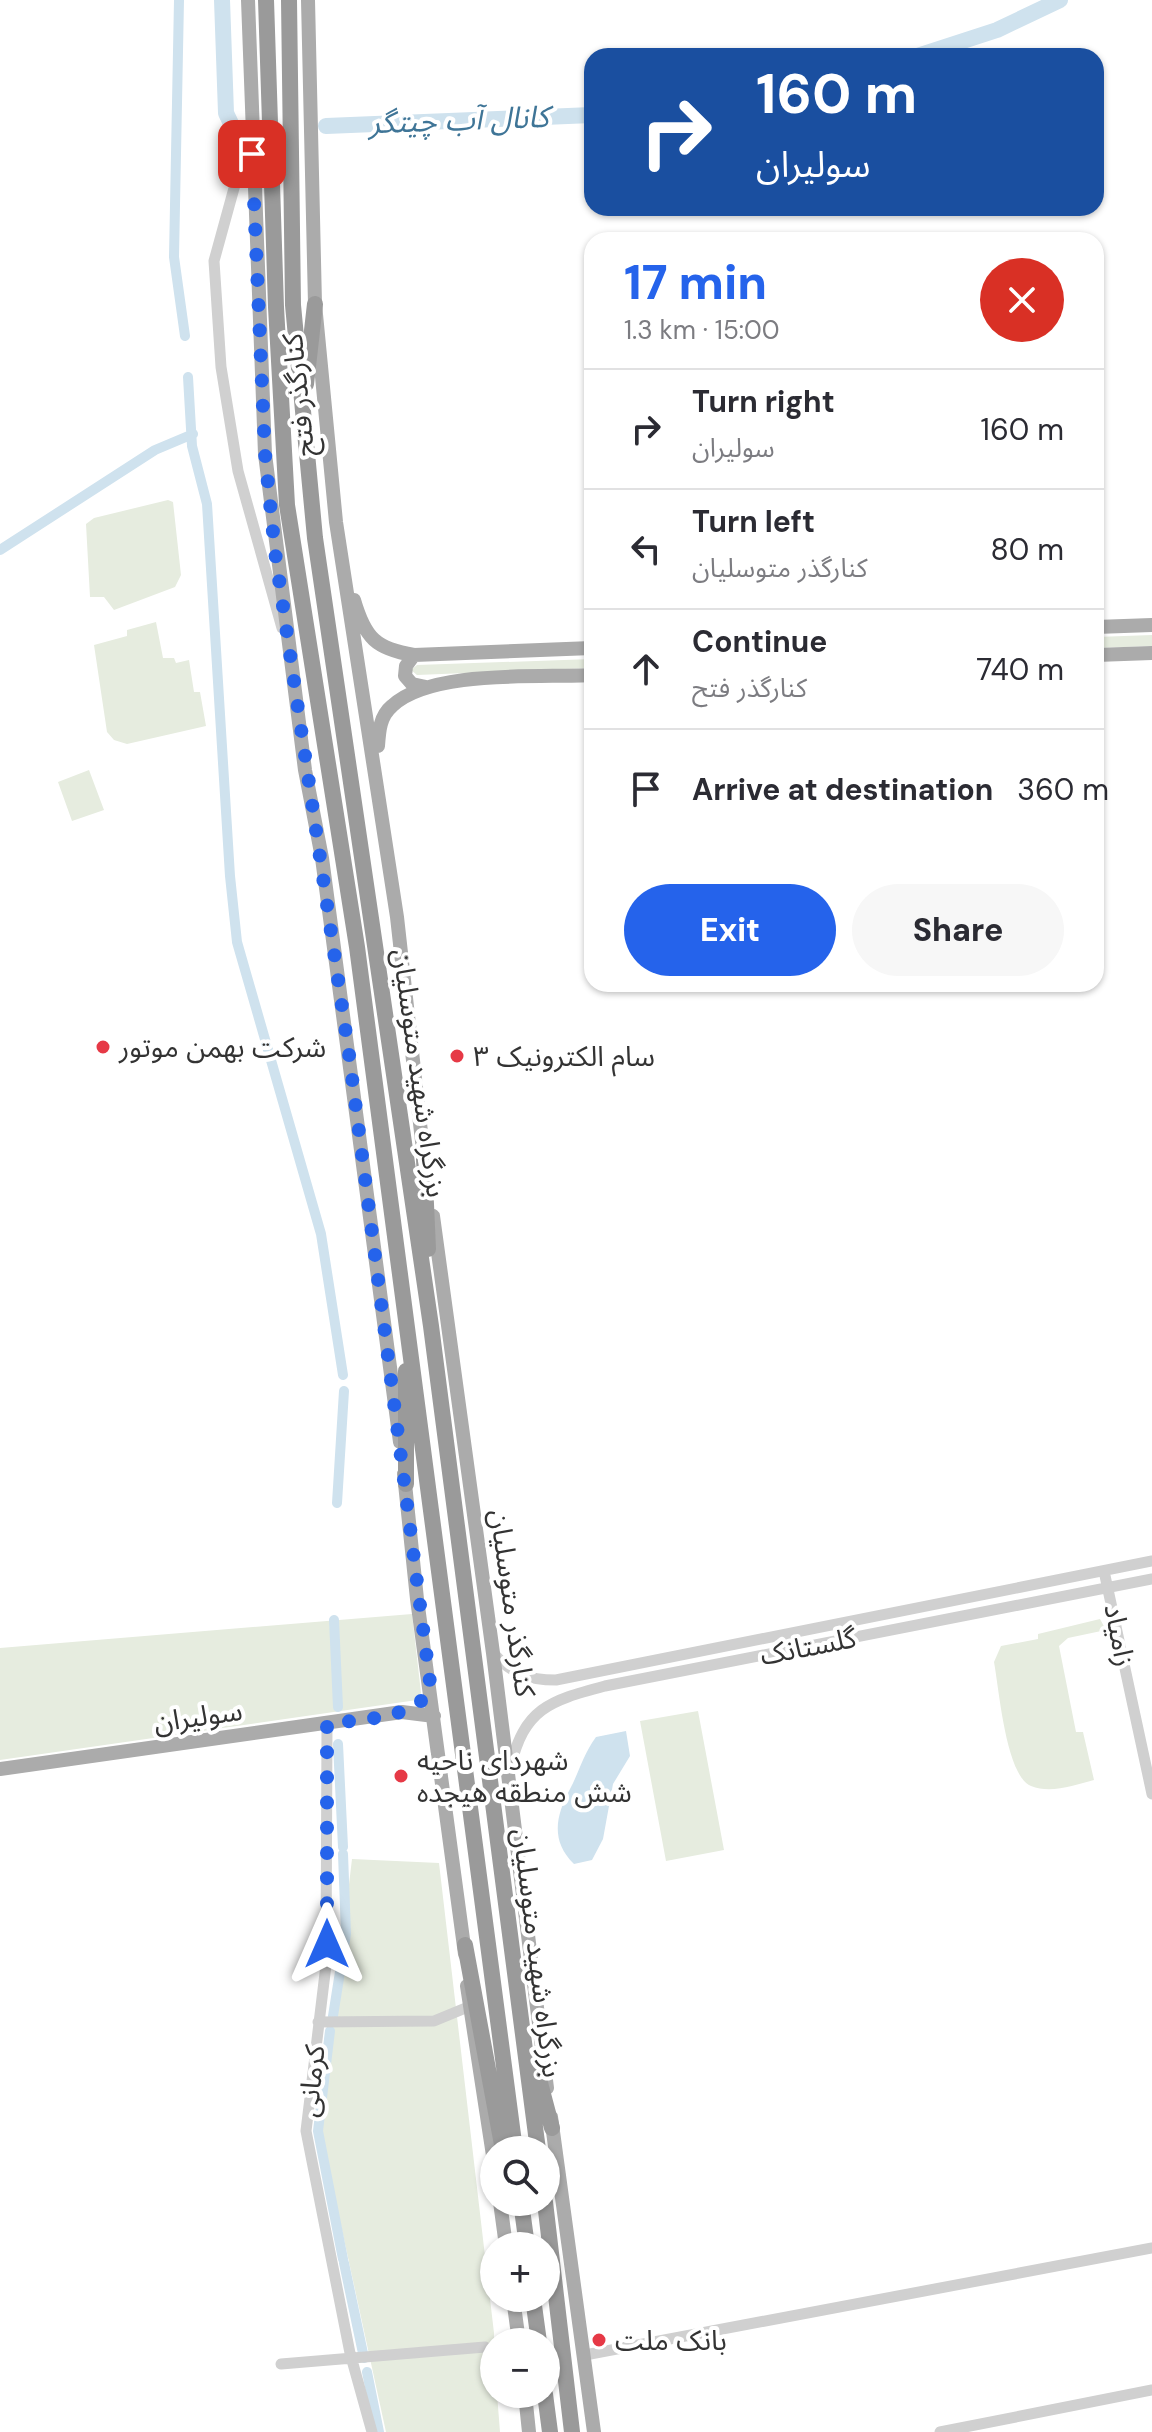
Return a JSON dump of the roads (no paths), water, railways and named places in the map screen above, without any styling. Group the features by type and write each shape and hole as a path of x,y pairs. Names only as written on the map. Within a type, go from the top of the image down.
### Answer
{"highway":[{"name":"بزرگراه شهید متوسلیان","path":"266,0 276,307 287,505 357,947 513,2136"},
{"name":"بزرگراه شهید متوسلیان","path":"289,0 293,305 315,538 431,1326 536,2136"},
{"path":"302,418 315,304"},
{"path":"424,1159 431,1326"},
{"path":"406,1484 403,1425 408,1329"},
{"path":"465,1945 500,2136"},
{"path":"518,1998 552,2128"},
{"path":"547,2216 572,2432"},
{"path":"547,2408 550,2432"}],"main road":[{"name":"کنارگذر فتح","path":"248,0 265,454 291,660"},
{"name":"کنارگذر فتح","path":"308,0 315,304 341,557 378,782"},
{"path":"341,557 356,607 376,642 387,651 414,655 584,648"},
{"path":"1104,627 1152,625"},
{"path":"1104,655 1152,653"},
{"path":"414,655 406,666 405,676 412,684 426,687"},
{"path":"291,660 351,1068 465,1945 468,2007 490,2136"},
{"path":"378,782 379,730 383,718 392,705 426,687 469,680 584,675"},
{"name":"کنارگذر متوسلیان","path":"378,782 397,917 424,1159 493,1653 552,2128 594,2432"},
{"path":"402,1712 425,1699 431,1690"},
{"path":"402,1712 434,1716"},
{"name":"سولیران","path":"0,1769 402,1712"},
{"path":"526,2408 529,2432"}],"street":[{"path":"251,126 216,247 221,367 238,471 291,660"},
{"name":"گلستانک","path":"493,1653 508,1669 539,1680 556,1680 602,1668 1152,1561"},
{"name":"زامیاد","path":"1104,1571 1110,1587 1152,1794"},
{"name":"گلستانک","path":"509,1773 517,1739 532,1716 556,1699 605,1686 1152,1579"},
{"path":"602,1668 605,1686"},
{"name":"کرمانی","path":"327,1724 327,1936 306,2131 351,2358 372,2432"},
{"path":"318,2022 434,2021 468,2007"},
{"path":"585,2355 1152,2248"},
{"path":"281,2364 480,2347"},
{"path":"940,2432 1152,2390"}],"water":[{"path":"626,1731 630,1756 613,1784 603,1839 592,1860 574,1864 558,1837 561,1808 596,1737"}],"waterway":[{"path":"179,0 174,257 185,336"},
{"name":"کانال آب چیتگر","path":"222,0 226,113 234,130 242,132"},
{"name":"کانال آب چیتگر","path":"942,48 997,30 1060,0"},
{"name":"کانال آب چیتگر","path":"326,126 584,115"},
{"path":"188,377 192,446 207,504 230,876 237,942 321,1234 343,1375"},
{"path":"0,550 155,450 193,434"},
{"path":"337,1503 344,1391"},
{"path":"334,1620 338,1707"},
{"path":"338,1744 343,1847"},
{"path":"333,2016 346,1934 343,1854"},
{"path":"330,2031 318,2131 343,2259"},
{"path":"344,2263 364,2358"},
{"path":"367,2372 379,2432"}],"place":[{"name":"شركت بهمن موتور","path":"103,1047"},
{"name":"سام الکترونیک ۳","path":"457,1056"},
{"name":"شهردای ناحیه شش منطقه هیجده","path":"401,1776"},
{"name":"بانک ملت","path":"599,2340"}]}
